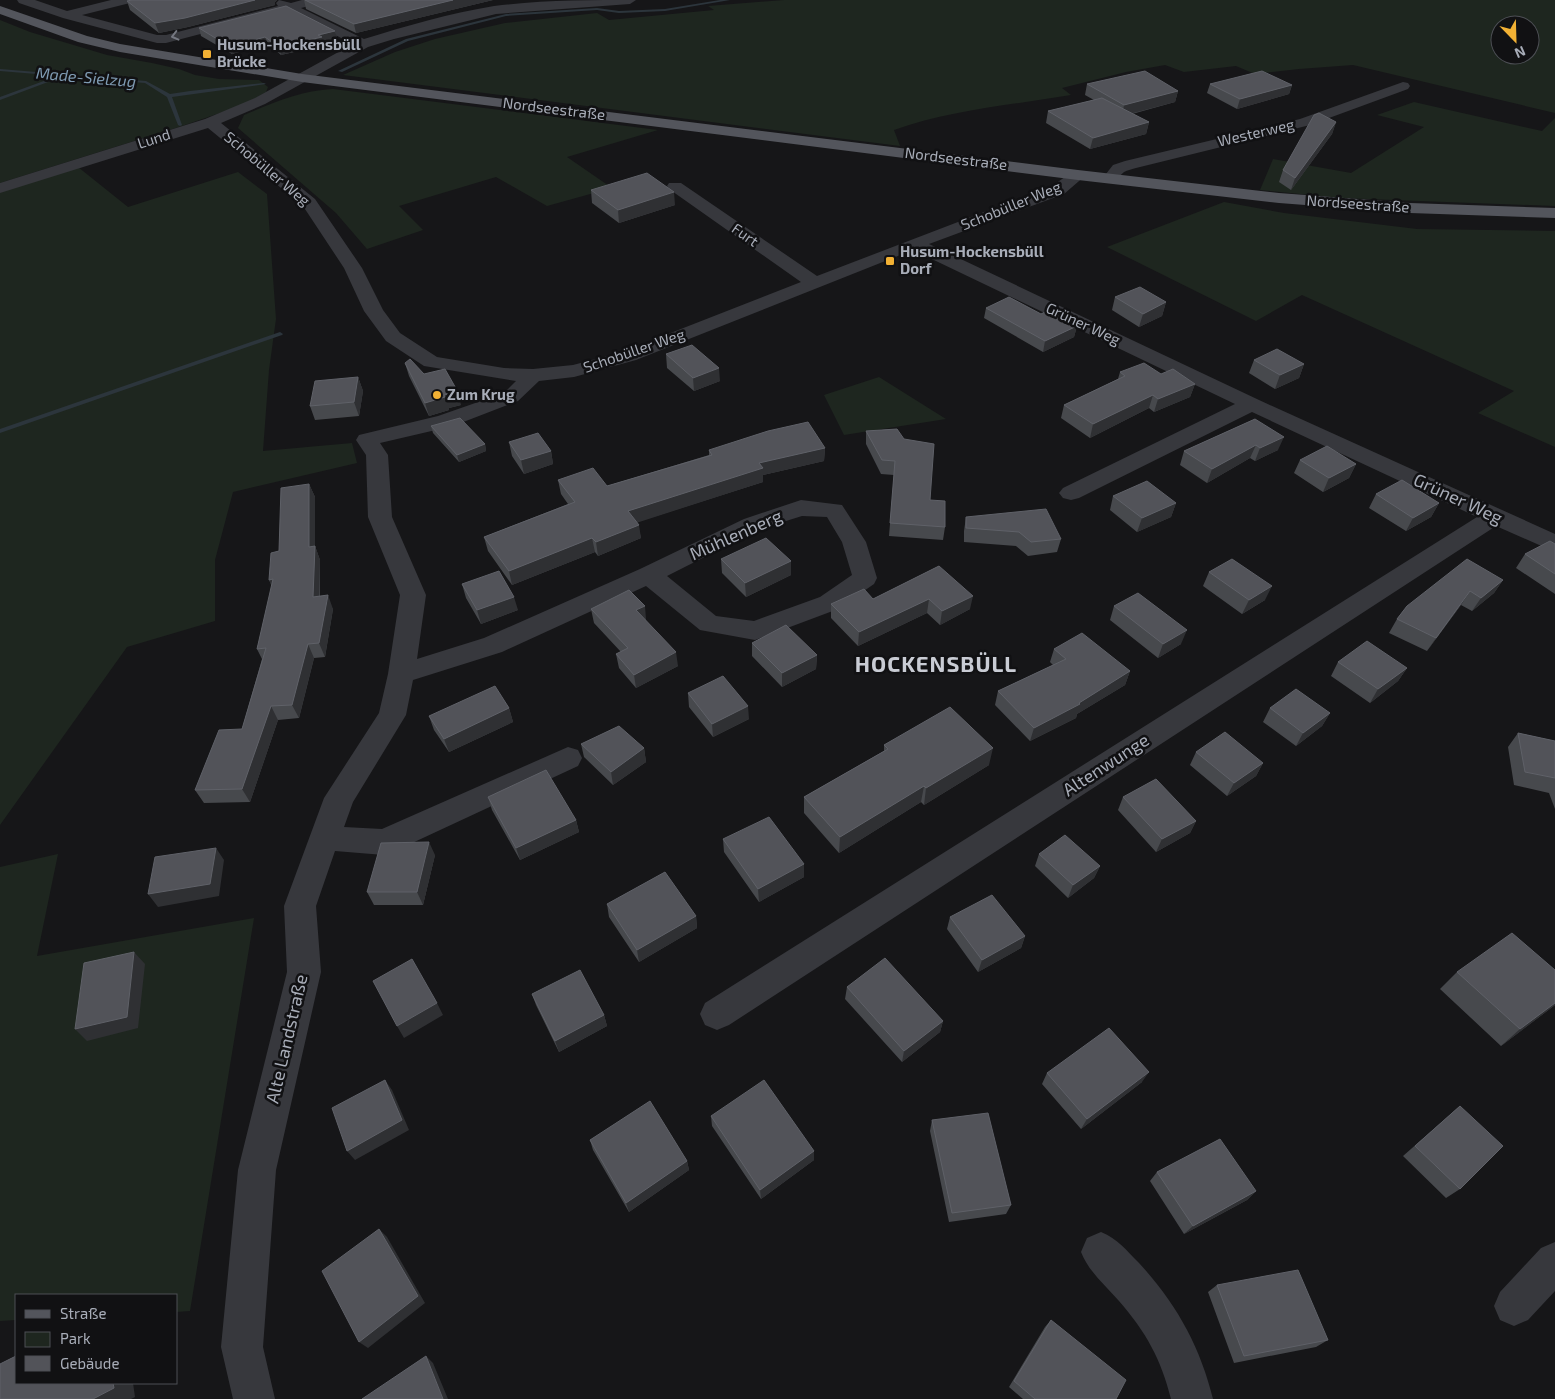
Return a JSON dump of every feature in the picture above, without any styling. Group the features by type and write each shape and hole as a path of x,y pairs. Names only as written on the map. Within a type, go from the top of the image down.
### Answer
{"main road":[{"name":"Nordseestraße","path":"0,10 83,39 120,48 302,78 1110,179 1279,198 1410,208 1555,213"}],"street":[{"path":"22,0 68,15 166,39 317,0"},
{"path":"68,15 126,0"},
{"path":"277,0 363,44"},
{"name":"Lund","path":"0,188 210,122 260,101 363,44 474,14 496,10 630,0"},
{"name":"Westerweg","path":"1110,179 1119,168 1131,164 1305,122 1403,86"},
{"name":"Schobüller Weg","path":"210,122 309,203 353,268 374,311 393,337 431,362 487,372 533,375 574,371 629,356 914,244 1058,190 1078,175"},
{"name":"Furt","path":"675,186 815,283"},
{"name":"Grüner Weg","path":"914,244 1252,404 1555,544"},
{"name":"Alte Landstraße","path":"254,1399 242,1347 257,1170 304,972 300,906 339,798 392,715 401,674 413,596 380,517 377,455 367,440 445,421 511,397 533,375"},
{"path":"1071,493 1252,404"},
{"name":"Mühlenberg","path":"401,674 494,645 649,575 752,524 801,508 834,510 854,542 865,578 829,602 755,631 709,624 649,575"},
{"name":"Altenwunge","path":"717,1014 1495,516"},
{"path":"325,838 384,842 568,758"},
{"path":"1101,1252 1139,1293 1169,1333 1188,1377 1192,1399"},
{"path":"1514,1306 1555,1262"}],"green space":[{"path":"784,0 1555,0 1555,113 1353,65 1255,74 1236,66 1184,72 1165,65 1126,72 1062,88 1071,95 959,113 916,123 894,130 900,146 343,75 395,52 435,39 505,23 597,13 609,20 714,10 708,6"},
{"path":"0,20 30,32 107,55 152,63 195,75 219,79 259,80 268,87 266,92 246,104 0,183"},
{"path":"333,89 658,130 567,157 612,188 547,206 496,177 399,206 423,230 367,249 336,213 238,128 244,115 287,98 309,92"},
{"path":"1414,102 1542,131 1555,118 1555,206 1340,198 1260,190 1273,159 1351,173 1424,127 1377,115"},
{"path":"78,167 128,207 238,172 267,194 276,319 269,370 263,451 352,443 357,463 233,492 215,560 215,621 127,647 0,825 0,192"},
{"path":"1224,202 1284,213 1417,229 1555,231 1555,447 1478,413 1514,391 1302,295 1256,321 1107,247"},
{"path":"879,377 946,419 844,435 824,395"},
{"path":"58,854 37,956 254,918 190,1311 178,1312 178,1294 15,1294 15,1320 0,1321 0,867"}],"building":[{"path":"255,0 185,18 155,23 127,1"},
{"path":"305,0 453,0 354,24"},
{"path":"286,6 335,31 318,35 322,37 279,47 265,37 230,47 199,28"},
{"path":"1145,71 1178,91 1124,105 1087,84"},
{"path":"1262,71 1292,85 1240,99 1210,84"},
{"path":"1102,98 1149,122 1093,138 1048,111"},
{"path":"1319,113 1336,122 1295,178 1283,170 1314,115"},
{"path":"647,173 674,192 618,210 591,190"},
{"path":"1140,287 1166,302 1143,314 1115,297"},
{"path":"1009,297 1041,314 1049,310 1077,326 1045,341 986,308"},
{"path":"692,345 719,368 693,378 666,354"},
{"path":"1277,349 1304,364 1280,375 1254,360"},
{"path":"410,359 424,374 445,369 458,392 444,395 445,397 425,403 405,363"},
{"path":"1144,363 1161,374 1173,369 1195,384 1158,399 1153,395 1093,424 1064,405 1125,376 1120,372"},
{"path":"358,377 354,402 310,406 315,381"},
{"path":"460,418 485,444 457,455 431,426"},
{"path":"1255,419 1284,437 1260,448 1256,445 1212,469 1184,451"},
{"path":"808,422 825,448 759,463 763,468 628,511 639,525 596,542 592,538 509,571 484,537 575,502 558,480 593,468 607,486 712,455 709,450 768,431"},
{"path":"897,429 904,439 934,444 930,500 945,501 945,527 890,523 895,461 882,460 866,431"},
{"path":"538,433 551,451 521,460 509,442"},
{"path":"1327,446 1356,464 1329,478 1300,460"},
{"path":"1402,480 1439,503 1413,518 1376,494"},
{"path":"1147,481 1176,503 1142,518 1113,496"},
{"path":"309,484 309,547 315,546 313,597 328,595 319,643 308,644 292,705 271,706 242,789 195,790 219,730 242,729 266,648 257,649 273,579 269,580 271,553 279,551 281,488"},
{"path":"1046,509 1061,539 1031,542 1019,532 966,528 966,517"},
{"path":"766,538 791,561 745,583 721,559"},
{"path":"1550,541 1555,544 1555,574 1525,554"},
{"path":"1232,559 1272,586 1249,600 1209,572"},
{"path":"1467,559 1503,580 1481,598 1470,591 1436,638 1397,619 1407,606"},
{"path":"939,566 973,596 942,611 929,599 859,632 831,604 864,589 873,599"},
{"path":"499,571 514,597 477,610 462,584"},
{"path":"629,590 645,606 636,610 676,652 634,675 616,654 628,648 591,609"},
{"path":"1138,593 1187,630 1163,644 1114,606"},
{"path":"786,625 817,655 782,673 752,643"},
{"path":"1082,633 1130,671 1080,704 1034,728 998,691 1066,659 1054,649"},
{"path":"1367,641 1407,668 1378,689 1338,662"},
{"path":"723,676 748,706 712,724 688,693"},
{"path":"495,686 509,708 444,739 429,716"},
{"path":"1296,689 1330,713 1303,733 1270,708"},
{"path":"950,707 993,748 926,788 924,786 840,837 804,797 888,749 884,745"},
{"path":"619,726 644,748 611,772 581,744"},
{"path":"1225,732 1263,763 1234,783 1196,752"},
{"path":"1518,733 1555,741 1555,778 1525,772"},
{"path":"546,770 576,820 516,848 488,797"},
{"path":"1156,779 1196,821 1162,839 1123,797"},
{"path":"769,817 804,864 758,889 723,839"},
{"path":"1065,835 1100,866 1073,885 1039,854"},
{"path":"429,842 417,892 367,892 381,843"},
{"path":"216,848 210,884 148,894 155,857"},
{"path":"665,872 696,916 637,950 607,904"},
{"path":"992,895 1025,936 982,960 950,917"},
{"path":"1512,933 1555,970 1555,1003 1520,1029 1457,972"},
{"path":"134,952 127,1017 75,1029 84,963"},
{"path":"885,958 943,1021 904,1051 847,987"},
{"path":"412,959 437,1003 397,1026 373,981"},
{"path":"580,970 604,1015 555,1041 532,994"},
{"path":"1109,1028 1149,1072 1087,1119 1047,1073"},
{"path":"385,1080 402,1120 347,1151 332,1108"},
{"path":"764,1080 814,1151 760,1190 711,1116"},
{"path":"650,1101 687,1161 626,1203 590,1140"},
{"path":"1460,1106 1503,1146 1460,1189 1415,1146"},
{"path":"988,1113 1011,1205 952,1213 932,1120"},
{"path":"1220,1139 1256,1191 1193,1226 1157,1172"},
{"path":"379,1229 418,1296 359,1342 322,1271"},
{"path":"1298,1270 1328,1340 1244,1356 1217,1285"},
{"path":"1051,1320 1126,1380 1116,1399 1035,1399 1014,1381"},
{"path":"15,1356 15,1384 113,1384 114,1388 93,1399 0,1399 0,1364"},
{"path":"426,1356 443,1399 362,1399"}],"waterway":[{"path":"340,71 407,40 506,15 597,9 619,12 665,10 728,0"},
{"name":"Made-Sielzug","path":"0,70 146,82 169,96"},
{"path":"0,99 54,79"},
{"path":"169,96 264,84"},
{"path":"169,96 180,125"},
{"path":"0,431 280,334"}],"place":[{"name":"Husum-Hockensbüll Brücke","path":"207,54"},
{"name":"Husum-Hockensbüll Dorf","path":"890,261"},
{"name":"Zum Krug","path":"437,395"}],"district":[{"name":"HOCKENSBÜLL","path":"936,664"}]}
